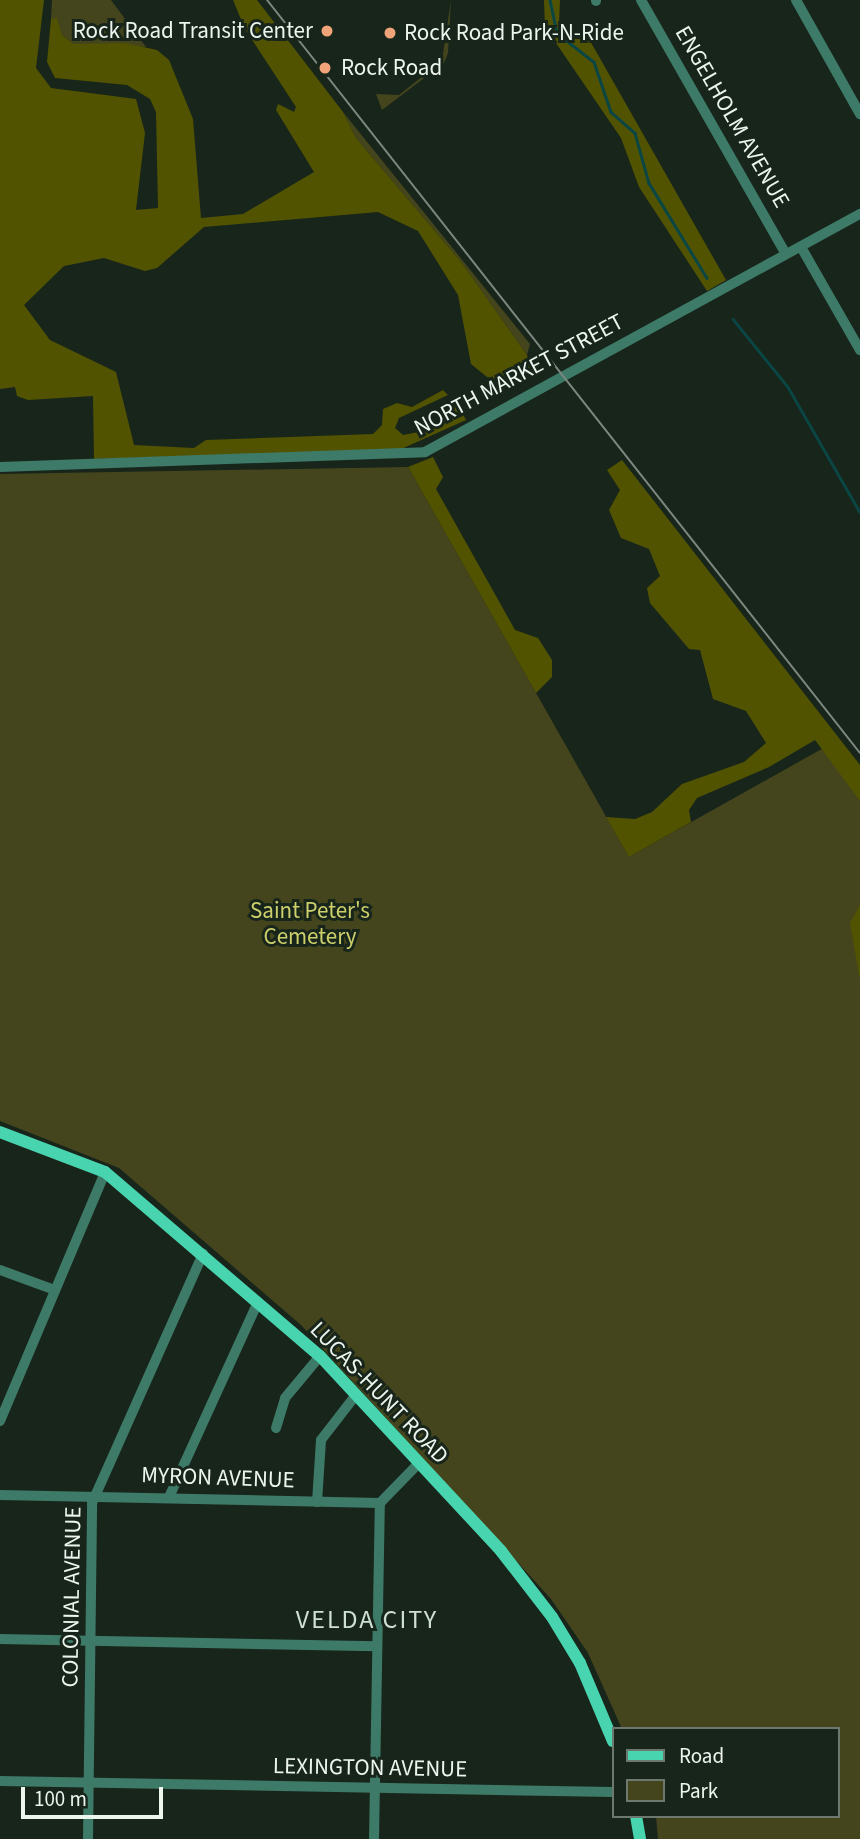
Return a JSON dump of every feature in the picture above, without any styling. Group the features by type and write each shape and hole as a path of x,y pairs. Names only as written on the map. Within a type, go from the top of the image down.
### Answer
{"main road":[{"name":"LUCAS-HUNT ROAD","path":"0,1132 105,1172 320,1356 501,1551 552,1617 580,1663 612,1739"},
{"path":"636,1818 640,1839"}],"street":[{"name":"ENGELHOLM AVENUE","path":"641,0 786,254"},
{"path":"796,0 860,114"},
{"name":"NORTH MARKET STREET","path":"0,467 425,452 860,214"},
{"path":"801,247 860,350"},
{"path":"0,1420 4,1394 105,1172"},
{"name":"COLONIAL AVENUE","path":"88,1839 95,1497 203,1254"},
{"path":"0,1270 52,1289"},
{"path":"170,1495 258,1302"},
{"path":"276,1428 285,1398 320,1356"},
{"path":"317,1502 321,1440 355,1396"},
{"path":"374,1839 380,1503 418,1464"},
{"name":"MYRON AVENUE","path":"0,1495 170,1495 380,1503"},
{"path":"0,1639 377,1646"},
{"name":"LEXINGTON AVENUE","path":"0,1781 376,1790 612,1792"}],"green space":[{"path":"52,0 111,0 146,47 74,44 62,35 57,19 51,19"},
{"path":"451,0 448,53 444,63 382,110 376,94 399,95 442,61"},
{"path":"343,112 530,344 527,355 462,263 356,138"},
{"name":"Saint Peter's Cemetery","path":"408,467 629,857 827,746 860,787 860,1839 658,1839 656,1818 839,1818 839,1727 621,1727 588,1653 551,1599 301,1325 119,1168 0,1121 0,474"}],"shaded area":[{"path":"0,0 44,0 36,68 51,88 136,99 145,133 136,210 158,208 156,112 150,99 127,85 55,78 47,62 51,19 57,18 62,35 74,44 125,43 157,50 169,60 193,119 201,218 243,214 314,172 276,110 278,104 294,112 296,107 245,29 233,0 257,0 343,112 356,138 462,263 527,355 533,375 516,382 487,377 471,364 458,295 418,231 378,212 204,227 157,268 145,271 104,258 64,266 24,305 50,340 116,372 134,445 194,448 206,440 373,434 382,425 383,409 397,403 412,407 443,390 448,395 399,418 395,428 403,435 429,430 451,420 450,404 458,405 466,420 399,450 94,459 93,396 28,400 17,396 15,387 0,389"},
{"path":"544,0 560,0 559,24 571,39 589,39 726,280 707,291 639,187 621,138 545,27"},
{"path":"433,457 443,477 436,489 515,630 538,638 552,660 552,677 536,693 408,467"},
{"path":"622,460 860,765 860,801 815,740 769,767 697,798 689,810 691,822 629,857 606,817 635,819 652,812 682,784 744,762 766,743 746,711 713,699 700,650 689,649 650,603 647,588 660,576 649,549 621,538 609,510 620,490 607,470"},
{"path":"860,905 860,980 850,923"}],"waterway":[{"path":"550,0 557,33 594,62 611,112 635,133 649,183 707,278"},
{"path":"733,319 788,387 860,512"}],"tram line":[{"path":"267,0 860,753"}],"place":[{"name":"Rock Road Transit Center","path":"327,31"},
{"name":"Rock Road Park-N-Ride","path":"390,33"},
{"name":"Rock Road","path":"325,68"}],"district":[{"name":"VELDA CITY","path":"367,1620"}]}
